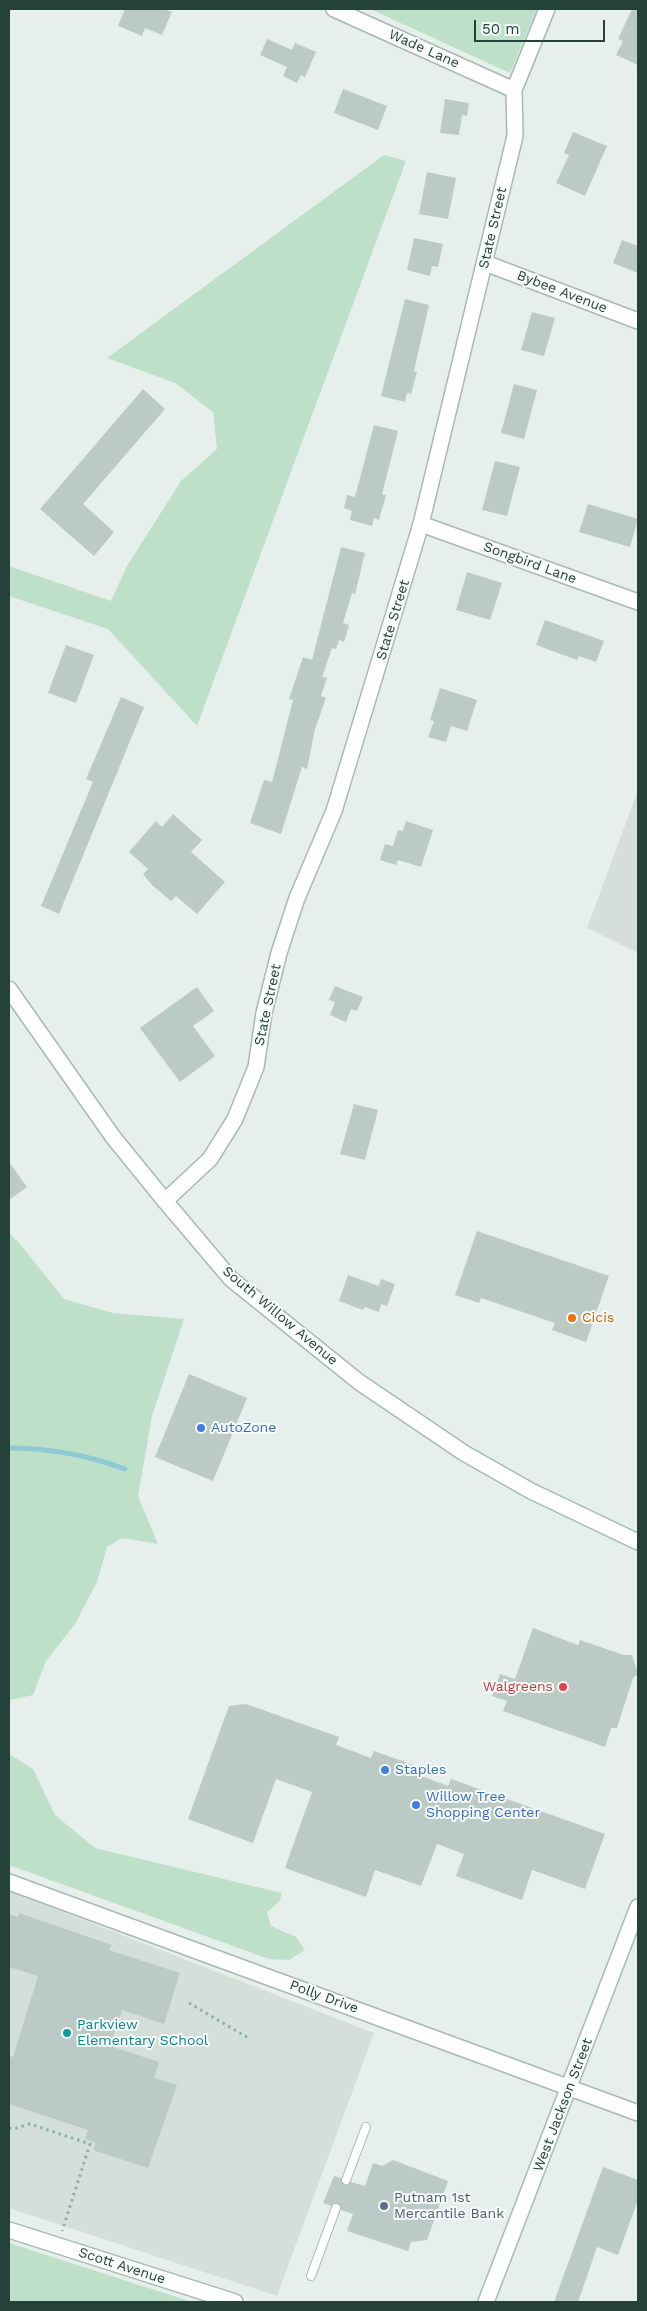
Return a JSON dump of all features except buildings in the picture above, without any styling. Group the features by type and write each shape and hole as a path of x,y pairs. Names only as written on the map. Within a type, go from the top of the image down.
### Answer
{"street":[{"name":"Wade Lane","path":"334,9 514,90"},
{"name":"State Street","path":"165,1201 210,1159 235,1119 256,1067 264,1012 279,953 297,898 336,802 421,524 485,264 514,136 514,90 547,9"},
{"name":"Bybee Avenue","path":"485,264 638,321"},
{"name":"Songbird Lane","path":"421,524 638,602"},
{"name":"South Willow Avenue","path":"9,989 106,1128 165,1201 232,1278 359,1382 472,1458 531,1491 638,1542"},
{"name":"Polly Drive","path":"9,1882 638,2113"},
{"name":"West Jackson Street","path":"486,2302 570,2088 638,1907"},
{"name":"Scott Avenue","path":"9,2230 235,2302"}],"lane":[{"path":"346,2180 366,2127"},
{"path":"311,2276 336,2208"}],"path":[{"path":"190,2003 250,2039"},
{"path":"9,2128 13,2129 30,2124 90,2144 62,2232"}],"shaded area":[{"path":"638,790 638,953 587,928"},
{"path":"9,1891 374,2033 277,2296 9,2208"}],"green space":[{"path":"370,9 537,9 510,73"},
{"path":"384,155 406,161 197,726 108,629 9,596 9,566 111,601 127,566 181,481 217,449 213,412 175,383 107,358"},
{"path":"9,1233 64,1299 113,1313 184,1319 152,1416 138,1496 158,1544 122,1538 107,1547 97,1582 75,1624 46,1661 33,1695 9,1700"},
{"path":"9,1754 33,1769 55,1815 95,1848 282,1893 279,1902 267,1912 271,1926 296,1937 305,1950 289,1960 269,1959 9,1865"},
{"path":"9,2243 192,2302 9,2302"}],"waterway":[{"path":"9,1448 39,1449 68,1453 125,1469"}],"place":[{"name":"Cicis","path":"572,1318"},
{"name":"AutoZone","path":"201,1428"},
{"name":"Walgreens","path":"563,1687"},
{"name":"Staples","path":"385,1770"},
{"name":"Willow Tree Shopping Center","path":"416,1805"},
{"name":"Parkview Elementary SChool","path":"67,2033"},
{"name":"Putnam 1st Mercantile Bank","path":"384,2206"}]}
